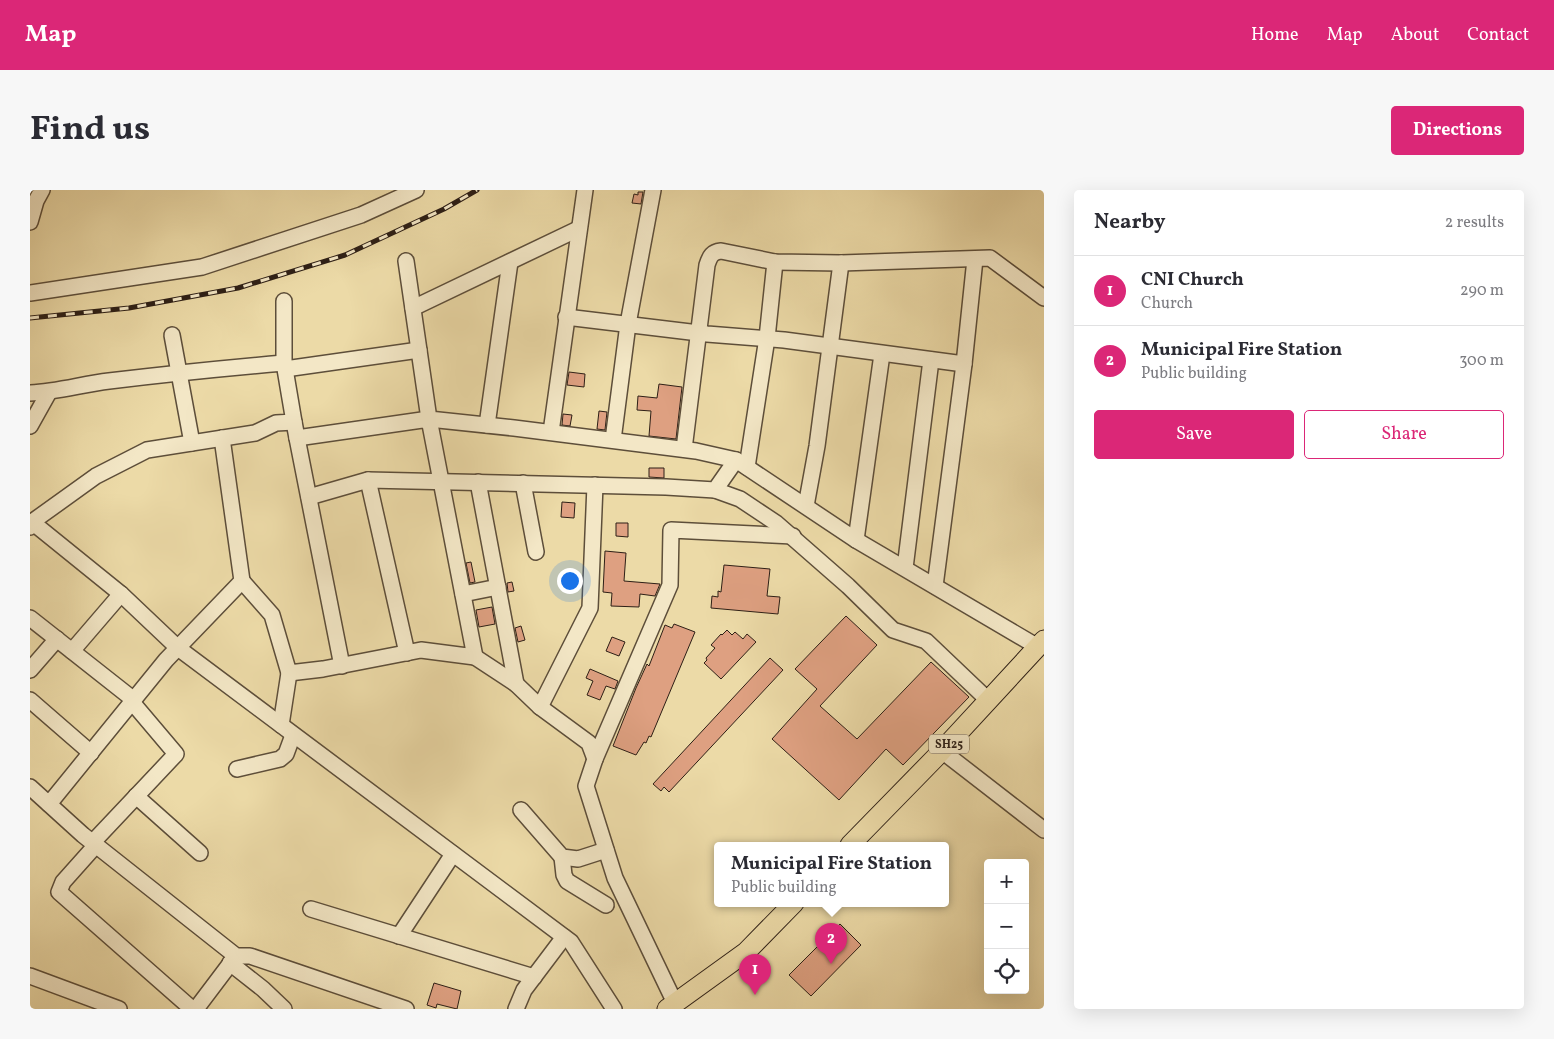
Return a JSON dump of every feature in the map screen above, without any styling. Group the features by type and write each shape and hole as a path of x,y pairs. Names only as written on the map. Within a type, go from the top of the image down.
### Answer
{"main road":[{"name":"SH25","path":"853,842 942,751 1041,643"},
{"path":"671,1006 746,952 790,907"}],"street":[{"path":"30,222 36,201 42,190"},
{"path":"30,293 202,267 360,215 416,190"},
{"path":"551,432 578,229 585,190"},
{"path":"613,440 628,324 653,190"},
{"path":"413,308 578,229"},
{"path":"684,449 707,265 710,256 715,252 721,251 775,262 841,263 990,258 1044,298"},
{"path":"935,586 964,364 975,259"},
{"path":"406,261 429,420 475,657"},
{"path":"487,425 510,262"},
{"path":"715,490 741,463 766,338 775,262"},
{"path":"806,506 817,446 841,263"},
{"path":"284,301 285,366 297,438 342,666"},
{"path":"566,316 698,333 766,338 964,364"},
{"path":"172,335 192,443"},
{"path":"30,393 48,392 95,382 179,372 285,366 419,350"},
{"path":"856,540 882,354"},
{"path":"905,568 930,360"},
{"path":"30,426 48,392"},
{"path":"297,438 429,420 551,432 684,449 741,463 856,540 935,586 1041,643"},
{"path":"294,422 276,423 255,433 148,450 96,476 31,524 121,594 178,648 571,942 614,1009"},
{"path":"222,438 242,581 272,615 290,674 286,754 280,759 237,769"},
{"path":"309,497 368,480 595,485 715,490 740,499 793,536 893,630 926,641 988,700"},
{"path":"368,480 407,653"},
{"path":"478,482 516,684"},
{"path":"522,483 536,552"},
{"path":"540,708 590,608 595,485"},
{"path":"671,1006 615,878 586,786 595,759 670,585 671,530 793,536"},
{"path":"49,804 178,648 242,581"},
{"path":"463,594 498,587"},
{"path":"72,651 121,594"},
{"path":"30,618 133,701 176,754 94,844 63,882 59,892 194,1009 233,959 250,956 406,1009"},
{"path":"30,670 57,639"},
{"path":"290,674 342,666 421,650 475,657 516,684 540,708 589,744 595,759"},
{"path":"30,700 90,753"},
{"path":"942,751 1044,830"},
{"path":"30,787 94,844 233,959 284,1009"},
{"path":"136,796 200,853"},
{"path":"520,810 562,857 564,875 567,881 606,905"},
{"path":"562,857 578,859 606,850"},
{"path":"399,936 453,854"},
{"path":"311,909 534,977"},
{"path":"516,1009 524,990 564,937"},
{"path":"30,976 119,1009"}],"building":[{"path":"638,192 643,192 641,204 632,203 634,194 638,195"},
{"path":"569,372 585,374 584,387 567,385"},
{"path":"659,384 682,387 676,439 649,436 651,411 637,410 638,396 657,398"},
{"path":"599,411 607,412 605,430 597,429"},
{"path":"563,414 572,415 570,426 562,425"},
{"path":"649,468 664,468 664,478 649,477"},
{"path":"562,502 575,503 574,518 561,517"},
{"path":"616,523 628,523 628,537 616,536"},
{"path":"605,551 626,553 624,581 660,584 655,596 640,594 639,607 611,606 612,593 603,592"},
{"path":"471,562 475,582 470,583 466,563"},
{"path":"724,565 770,569 767,596 780,597 778,614 711,608 712,596 718,597 718,591 721,592"},
{"path":"512,582 514,591 508,592 507,583"},
{"path":"492,607 495,624 479,627 476,610"},
{"path":"846,616 877,645 820,706 857,739 931,662 969,697 903,765 886,749 839,800 772,739 817,689 795,669"},
{"path":"674,624 695,632 651,737 649,736 646,743 644,742 636,755 613,746 636,688 647,664 649,666 665,625 672,628"},
{"path":"521,626 525,640 518,642 515,628"},
{"path":"727,630 732,635 735,632 743,639 747,634 756,642 721,679 704,663 715,648 711,645"},
{"path":"612,637 625,642 619,656 606,651"},
{"path":"770,658 783,670 669,792 664,787 661,791 653,784"},
{"path":"590,669 618,681 615,689 606,686 600,700 587,695 593,681 586,678"},
{"path":"840,924 861,945 811,996 789,975"},
{"path":"434,983 461,991 457,1009 437,1004 436,1008 427,1005"}],"railway":[{"path":"30,318 129,308 238,288 345,255 444,209 477,190"}],"place":[{"name":"Municipal Fire Station","path":"831,964"},
{"name":"CNI Church","path":"755,995"}]}
